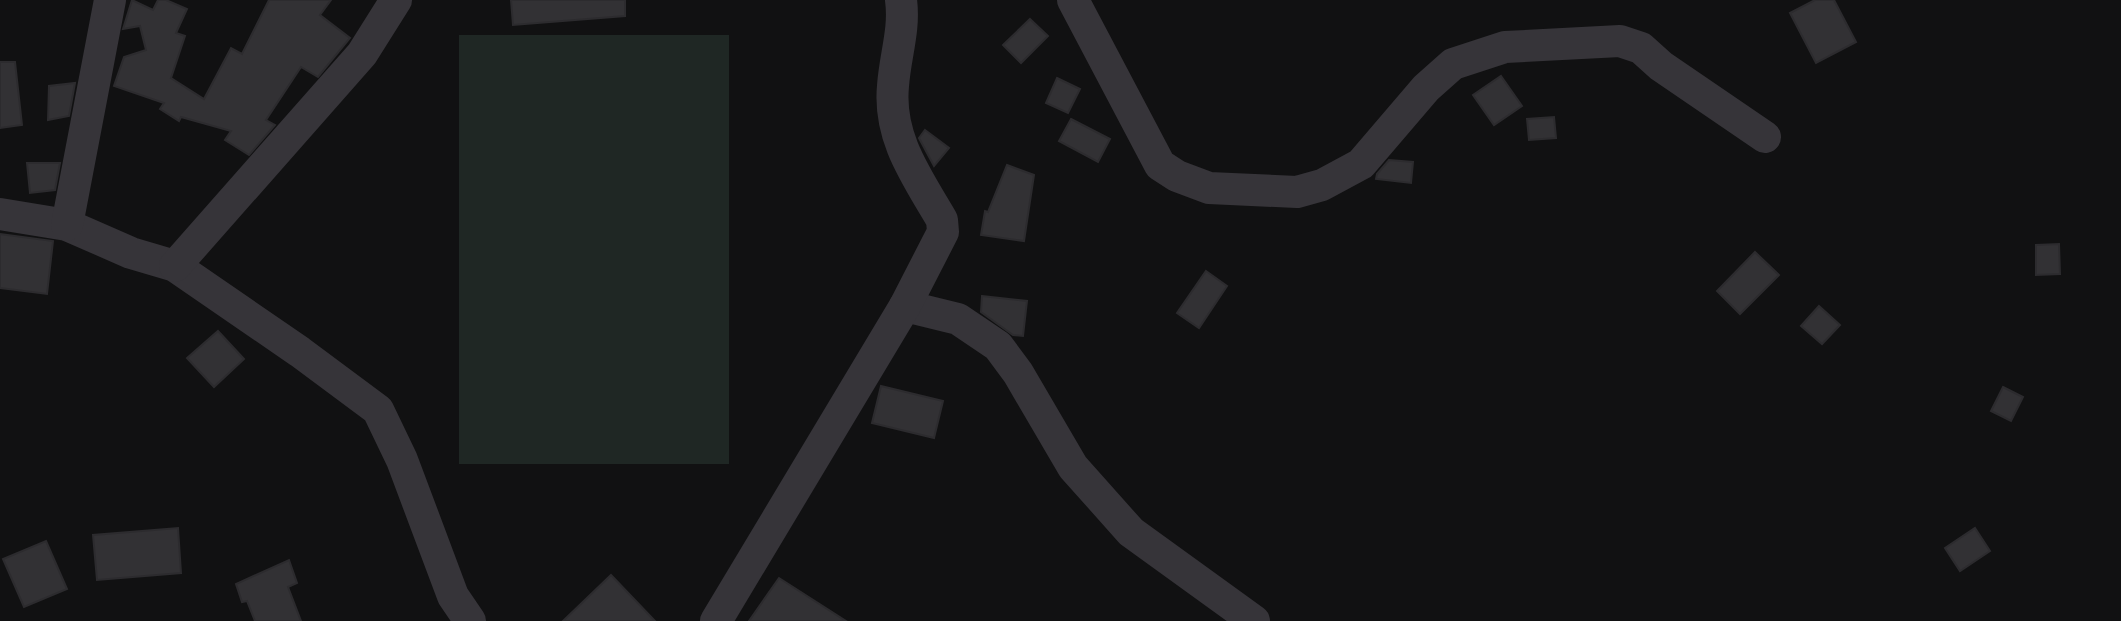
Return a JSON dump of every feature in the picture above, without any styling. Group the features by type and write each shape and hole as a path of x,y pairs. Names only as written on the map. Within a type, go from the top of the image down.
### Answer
{"street":[{"path":"67,225 110,0"},
{"path":"175,266 362,54 396,0"},
{"path":"716,621 905,306 943,232 942,220 902,152 895,132 892,87 902,37 901,0"},
{"path":"1073,0 1160,165 1177,176 1209,188 1297,192 1322,185 1361,164 1426,88 1453,64 1505,47 1620,41 1641,48 1661,66 1765,137"},
{"path":"0,214 67,225 131,253 175,266 300,352 377,410 402,460 453,596 470,621"},
{"path":"905,306 958,318 998,346 1018,373 1073,467 1131,532 1254,621"}],"shaded area":[{"path":"459,35 729,35 729,464 459,464"}],"building":[{"path":"132,0 153,10 158,0 166,0 187,9 176,33 185,36 171,78 204,99 231,48 242,54 269,0 331,0 320,15 350,38 318,77 301,67 266,120 275,125 249,155 225,140 231,131 181,117 179,121 160,109 164,103 114,86 124,57 146,50 140,26 123,29"},
{"path":"511,0 625,0 625,16 513,25"},
{"path":"1815,0 1834,0 1856,42 1816,63 1790,13"},
{"path":"1030,19 1048,36 1021,63 1003,45"},
{"path":"0,62 15,62 22,125 0,128"},
{"path":"1501,76 1522,106 1494,125 1473,95"},
{"path":"1057,78 1080,89 1068,113 1046,103"},
{"path":"75,83 69,116 48,120 49,86"},
{"path":"1554,117 1556,138 1529,140 1527,119"},
{"path":"1071,119 1110,139 1098,162 1059,141"},
{"path":"925,130 949,148 934,166 919,138"},
{"path":"1389,160 1413,162 1411,183 1376,179"},
{"path":"27,163 60,163 55,190 30,193"},
{"path":"1007,165 1034,175 1024,241 981,235 985,211 988,212"},
{"path":"0,234 53,241 47,294 0,288"},
{"path":"2059,244 2060,274 2036,275 2036,245"},
{"path":"1755,252 1779,275 1740,314 1717,291"},
{"path":"1206,271 1227,286 1199,328 1177,313"},
{"path":"982,296 1027,301 1023,336 1013,335 981,312"},
{"path":"1819,306 1840,325 1822,344 1801,326"},
{"path":"218,331 244,359 214,387 187,358"},
{"path":"881,386 943,401 934,438 872,423"},
{"path":"2003,387 2023,397 2011,421 1991,411"},
{"path":"178,528 181,573 97,580 93,535"},
{"path":"1975,528 1990,551 1960,571 1945,548"},
{"path":"46,541 67,589 24,607 3,559"},
{"path":"289,560 297,583 288,587 301,621 255,621 247,601 242,602 236,584"},
{"path":"611,575 655,621 563,621"},
{"path":"779,578 846,621 749,621"}]}
